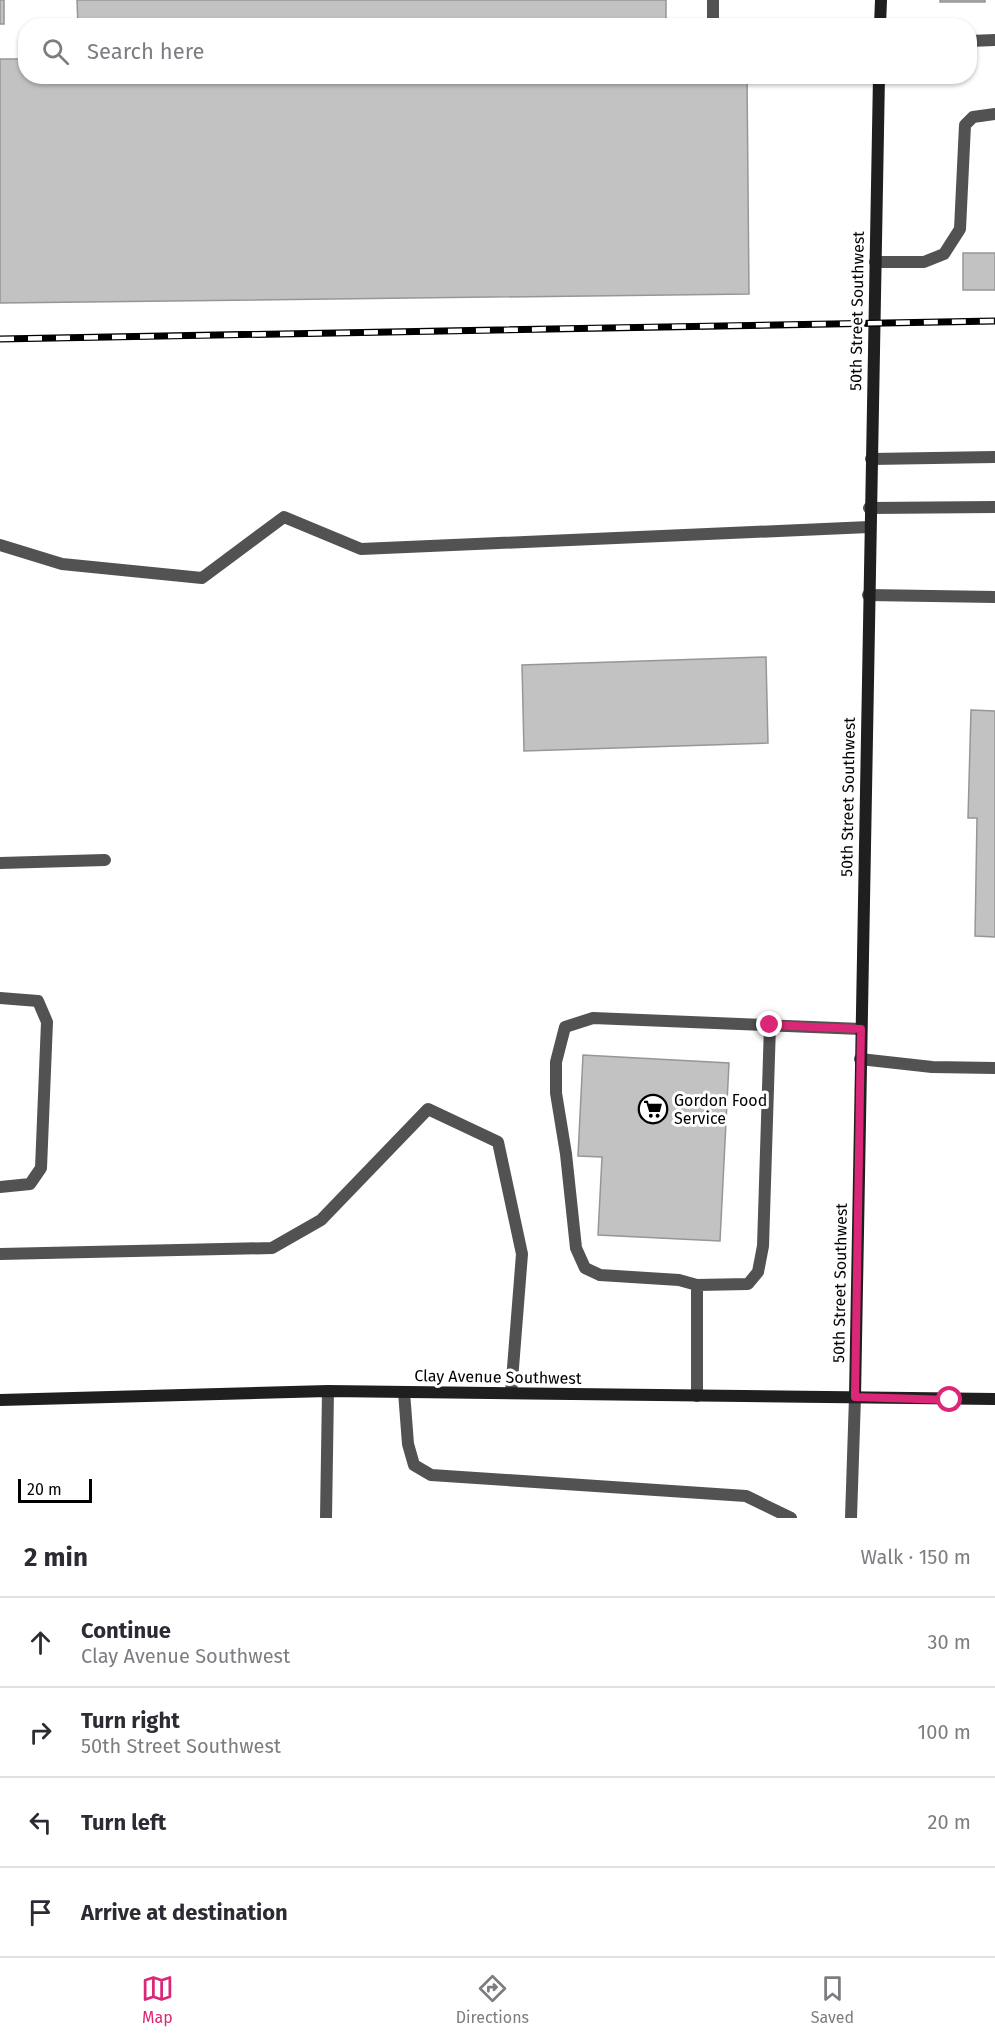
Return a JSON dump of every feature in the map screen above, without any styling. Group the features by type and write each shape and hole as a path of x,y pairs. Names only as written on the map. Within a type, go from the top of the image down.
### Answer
{"street":[{"path":"713,0 713,18"},
{"path":"880,18 881,0"},
{"path":"977,41 995,40"},
{"name":"50th Street Southwest","path":"851,1518 879,84"},
{"path":"875,262 924,262 944,254 960,229 965,125 973,117 995,114"},
{"path":"871,459 995,457"},
{"path":"869,508 995,507"},
{"path":"0,545 62,564 202,578 284,517 361,549 869,527"},
{"path":"868,595 995,597"},
{"path":"0,863 105,860"},
{"path":"0,998 38,1001 47,1022 41,1168 30,1184 0,1187"},
{"path":"770,1025 763,1246 758,1272 748,1284 697,1285 679,1280 600,1275 585,1268 576,1248 566,1154 556,1093 556,1062 565,1027 593,1018 770,1025 861,1029"},
{"path":"860,1059 932,1067 995,1068"},
{"path":"0,1254 272,1248 321,1220 428,1109 498,1142 522,1254 511,1393"},
{"path":"697,1285 697,1396"},
{"path":"326,1518 328,1391"},
{"name":"Clay Avenue Southwest","path":"0,1400 328,1391 995,1399"},
{"path":"404,1392 408,1444 414,1465 431,1476 746,1496 791,1518"}],"building":[{"path":"0,0 4,0 4,24 0,24"},
{"path":"77,0 666,0 666,18 78,18"},
{"path":"940,0 985,0 985,2 940,2"},
{"path":"0,59 18,59 18,84 747,84 749,294 0,303"},
{"path":"963,253 995,253 995,290 963,290"},
{"path":"766,657 768,743 524,751 522,665"},
{"path":"971,710 995,711 995,937 975,936 977,818 968,818"},
{"name":"Gordon Food Service","path":"583,1055 729,1063 720,1241 598,1235 602,1157 578,1156"}],"railway":[{"path":"0,339 995,321"}],"place":[{"name":"Gordon Food Service","path":"653,1109"}],"route":[{"path":"770,1025 861,1029 855,1397 950,1400"}]}
